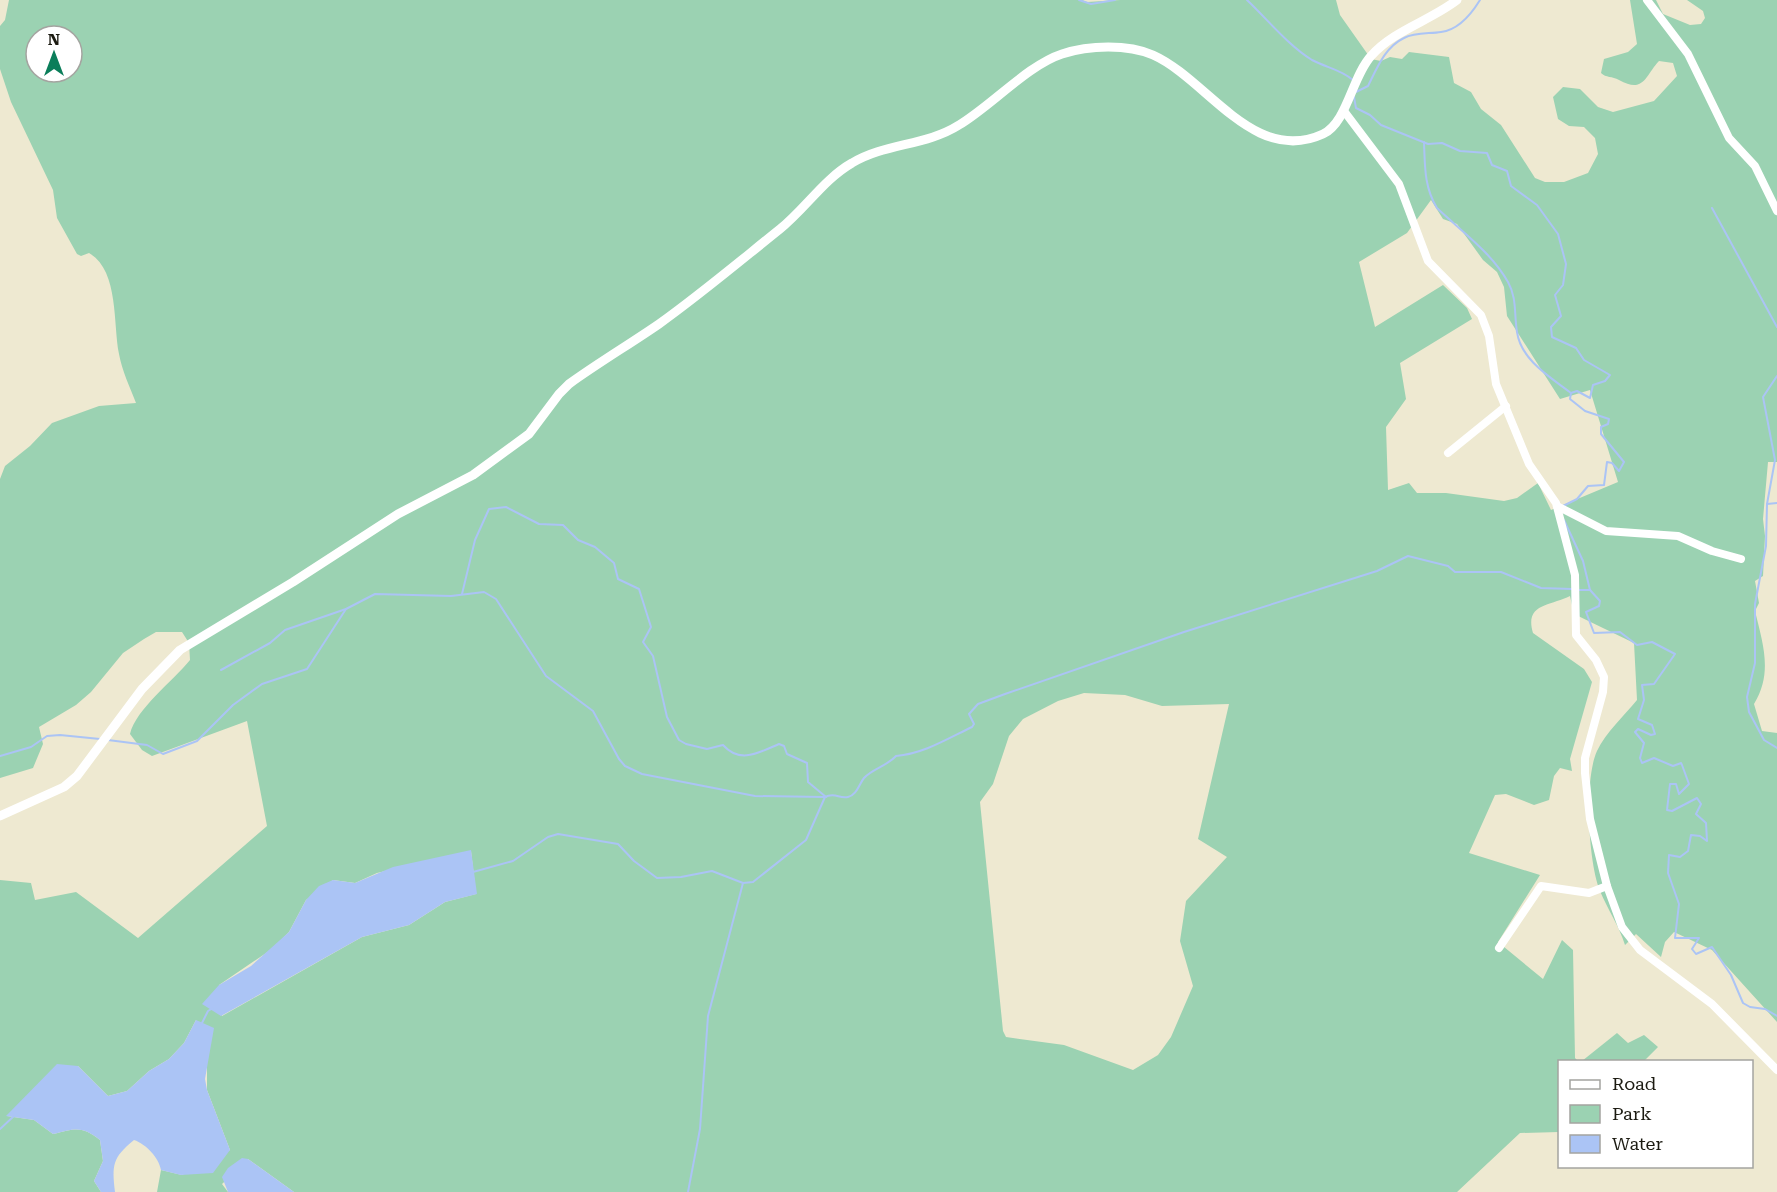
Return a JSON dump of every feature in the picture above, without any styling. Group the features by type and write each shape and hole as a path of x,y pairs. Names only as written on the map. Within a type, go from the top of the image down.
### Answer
{"street":[{"path":"0,816 64,787 77,776 142,688 180,650 293,582 398,514 473,475 516,445 530,434 559,393 569,384 694,298 783,227 850,163 886,149 941,136 962,124 1052,58 1083,49 1124,48 1156,56 1233,116 1267,135 1289,140 1311,138 1326,133 1344,111 1358,74 1371,57 1394,37 1457,0"},
{"path":"1647,0 1688,54 1729,138 1755,166 1777,211"},
{"path":"1344,111 1400,184 1428,261 1481,315 1488,336 1496,384 1529,464 1549,489 1557,506 1575,575 1576,635 1596,660 1604,677 1603,692 1587,752 1585,773 1590,819 1607,886 1622,927 1640,950 1712,1004 1777,1070"},
{"path":"1448,453 1506,406"},
{"path":"1557,506 1606,531 1678,536 1712,551 1741,559"},
{"path":"1499,948 1541,886 1589,893 1607,886"}],"green space":[{"path":"9,0 1082,0 1087,2 1336,0 1340,15 1371,59 1381,61 1390,57 1402,59 1409,52 1449,57 1454,83 1471,92 1481,109 1501,125 1535,178 1545,182 1564,182 1588,173 1598,154 1595,138 1584,127 1569,126 1558,119 1553,97 1563,87 1580,89 1598,107 1613,112 1654,101 1677,76 1673,63 1659,61 1639,84 1627,84 1601,73 1604,59 1628,52 1637,44 1630,0 1656,0 1663,14 1690,25 1701,24 1705,18 1703,11 1687,0 1777,0 1777,462 1768,462 1763,519 1765,536 1763,576 1755,581 1759,603 1755,611 1765,658 1765,670 1760,692 1754,704 1762,731 1777,733 1777,1022 1712,950 1674,932 1665,942 1661,957 1636,934 1625,945 1596,878 1590,841 1589,800 1590,781 1597,751 1610,731 1637,700 1634,643 1574,614 1570,596 1541,607 1532,616 1531,623 1533,633 1584,669 1592,682 1570,759 1572,771 1560,768 1554,776 1549,800 1534,805 1506,794 1495,795 1469,853 1540,875 1498,942 1543,979 1562,940 1573,950 1575,1058 1577,1060 1558,1060 1558,1132 1520,1133 1457,1192 294,1192 248,1159 222,1184 228,1192 157,1192 161,1170 182,1175 230,1150 207,1090 207,1064 196,1020 184,1043 169,1059 149,1071 127,1091 108,1096 78,1066 7,1116 34,1120 53,1134 83,1130 100,1140 103,1161 94,1181 101,1192 0,1192 0,880 31,883 35,900 76,892 138,938 267,826 247,721 152,756 142,750 130,734 147,705 190,660 189,643 182,632 156,632 123,653 91,692 76,705 39,727 43,744 33,768 0,778 0,479 5,466 30,446 52,423 99,406 136,403 120,360 113,299 106,272 99,261 89,253 81,256 77,254 57,218 53,190 11,102 0,69 0,26 5,20","holes":["1431,200 1443,219 1457,224 1483,260 1497,272 1504,287 1507,316 1560,399 1590,390 1618,482 1551,510 1538,483 1517,498 1504,501 1446,493 1417,493 1409,483 1388,490 1386,427 1406,399 1400,363 1472,319 1467,308 1443,285 1375,327 1359,262 1407,233","1084,693 1125,695 1162,706 1229,704 1198,839 1227,857 1186,901 1180,941 1193,986 1171,1037 1158,1055 1133,1070 1064,1045 1006,1037 1003,1031 980,802 993,784 1009,736 1023,719 1058,701","471,851 476,894 445,902 409,925 362,937 222,1016 219,985 272,949 289,932 306,900 333,880 355,883 377,873"]},
{"path":"1617,1033 1628,1043 1644,1035 1658,1047 1645,1060 1583,1060"}],"water":[{"path":"471,850 477,894 445,902 409,925 362,937 221,1016 202,1004 219,985 251,966 289,932 306,900 319,886 333,880 355,883 393,867"},
{"path":"196,1020 214,1028 205,1079 230,1150 213,1173 181,1175 161,1170 151,1152 134,1140 121,1152 115,1163 115,1192 101,1192 94,1181 103,1161 100,1140 83,1130 53,1134 34,1120 6,1116 57,1064 78,1066 108,1096 127,1091 149,1071 169,1059 184,1043"},
{"path":"242,1158 248,1159 294,1192 228,1192 222,1177 228,1168"}],"waterway":[{"path":"1079,0 1091,4 1115,0"},
{"path":"1247,0 1303,54 1353,80"},
{"path":"1356,92 1368,86 1382,59 1397,42 1413,35 1447,31 1453,28 1469,15 1480,0"},
{"path":"1354,97 1356,108 1370,115 1381,125 1428,144 1442,143 1460,151 1487,153 1492,165 1507,171 1511,186 1537,205 1558,234 1566,264 1563,285 1555,295 1561,316 1551,327 1552,337 1576,348 1584,360 1610,375 1605,381 1593,385 1590,398 1577,391 1571,393"},
{"path":"1424,142 1427,184 1437,208 1484,251 1501,271 1513,294 1517,332 1524,351 1538,367 1571,393"},
{"path":"1712,208 1777,327"},
{"path":"1777,376 1763,397 1775,460 1767,504 1766,546 1755,604 1755,663 1747,697 1749,712 1764,740 1777,748"},
{"path":"1563,506 1577,499 1588,486 1604,485 1607,462 1612,463 1619,471 1624,462 1601,434 1601,427 1608,424 1609,419 1585,411 1570,399 1571,393"},
{"path":"1767,504 1777,503"},
{"path":"462,594 475,540 489,509 506,507 539,524 563,525 578,540 595,547 614,563 618,579 639,589 651,627 643,642 653,656 667,717 679,740 707,749 723,745 729,751 743,755 757,753 779,744 784,746 787,754 807,763 808,782 826,797"},
{"path":"1564,520 1583,561 1590,590 1600,601 1599,606 1586,612 1594,633 1620,632 1637,645 1652,642 1675,654 1654,684 1642,685 1644,700 1638,719 1652,725 1655,734 1651,735 1638,729 1635,732 1644,743 1640,758 1642,763 1654,758 1673,766 1681,763 1682,765 1689,784 1679,794 1676,784 1670,784 1667,810 1672,811 1697,798 1701,804 1696,814 1706,823 1707,841 1700,836 1691,835 1688,851 1680,857 1669,855 1668,873 1679,904 1675,938 1699,938 1692,949 1696,954 1712,947 1731,975 1743,1003 1750,1007 1765,1009 1777,1016"},
{"path":"473,872 513,861 548,837 558,834 618,844 634,861 657,878 681,877 712,871 743,883 753,882 806,840 825,797 851,796 867,775 896,756 925,749 972,727 974,724 969,714 978,704 1005,694 1184,632 1377,571 1408,556 1448,566 1455,572 1501,572 1541,588 1572,589"},
{"path":"1578,590 1590,590"},
{"path":"221,670 270,643 285,630 346,609 375,594 451,596 484,592 496,599 546,676 593,711 625,766 642,774 755,796 824,797"},
{"path":"108,740 147,745 163,754 197,741 233,705 262,684 307,669 346,609"},
{"path":"0,756 31,747 47,736 100,739"},
{"path":"688,1192 700,1129 708,1016 743,883"},
{"path":"201,1025 208,1011 213,1008"},
{"path":"0,1129 14,1116"}]}
